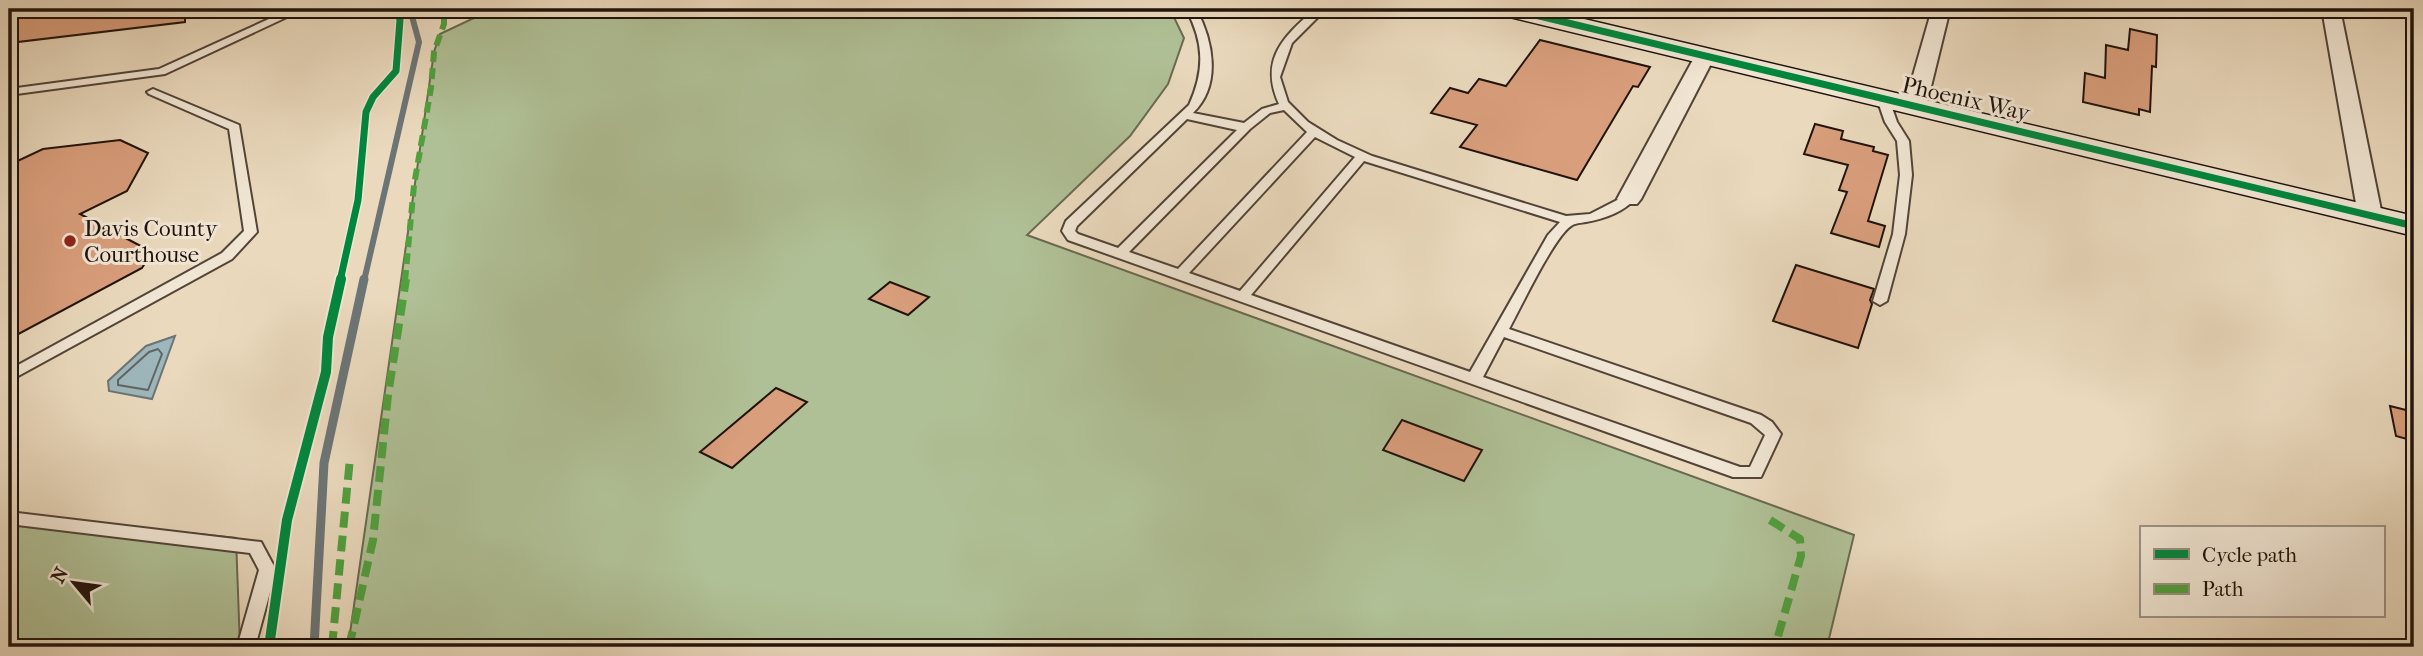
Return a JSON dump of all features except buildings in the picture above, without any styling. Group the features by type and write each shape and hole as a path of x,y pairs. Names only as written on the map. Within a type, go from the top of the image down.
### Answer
{"street":[{"name":"Phoenix Way","path":"1510,9 2414,226"},
{"path":"1915,107 1941,9"},
{"path":"2331,9 2371,215"},
{"path":"1629,199 1705,57"}],"lane":[{"path":"9,92 162,72 299,9"},
{"path":"1191,9 1203,27 1208,63 1200,94 1187,115 1071,224 1068,231 1073,237 1739,473 1755,473 1761,465 1773,434 1768,425 1500,331"},
{"path":"1321,9 1294,34 1279,61 1276,76 1278,90 1286,106 1312,131 1360,158 1569,220 1608,214 1629,199"},
{"path":"9,376 227,256 251,232 235,127 153,92"},
{"path":"1880,301 1899,234 1906,174 1903,141 1891,122 1883,99"},
{"path":"1120,254 1246,127 1266,111 1286,106"},
{"path":"1187,115 1246,127"},
{"path":"1180,275 1312,131"},
{"path":"1242,297 1360,158"},
{"path":"1474,379 1554,235 1569,220"},
{"path":"9,518 255,547 268,570 246,647"}],"green space":[{"path":"493,9 1170,9 1184,38 1168,84 1130,136 1027,235 1854,535 1827,647 348,647 434,52 440,34"},
{"path":"9,514 236,538 240,647 9,647"}],"water":[{"path":"175,336 152,399 109,391 108,381 146,346"}],"waterway":[{"path":"364,281 419,42 410,9"},
{"path":"314,647 324,463 364,279"}],"marked path":[{"path":"349,647 373,540 388,395 404,297 414,185 431,88 434,52 444,24 444,9"},
{"path":"332,647 350,458"},
{"path":"1770,520 1800,539 1801,556 1775,647"}],"cycle path":[{"path":"269,647 287,520 326,372 328,337 358,200 366,112 373,97 396,71 400,20 397,9"},
{"path":"1510,9 2414,226"}],"place":[{"name":"Davis County Courthouse","path":"70,241"}]}
